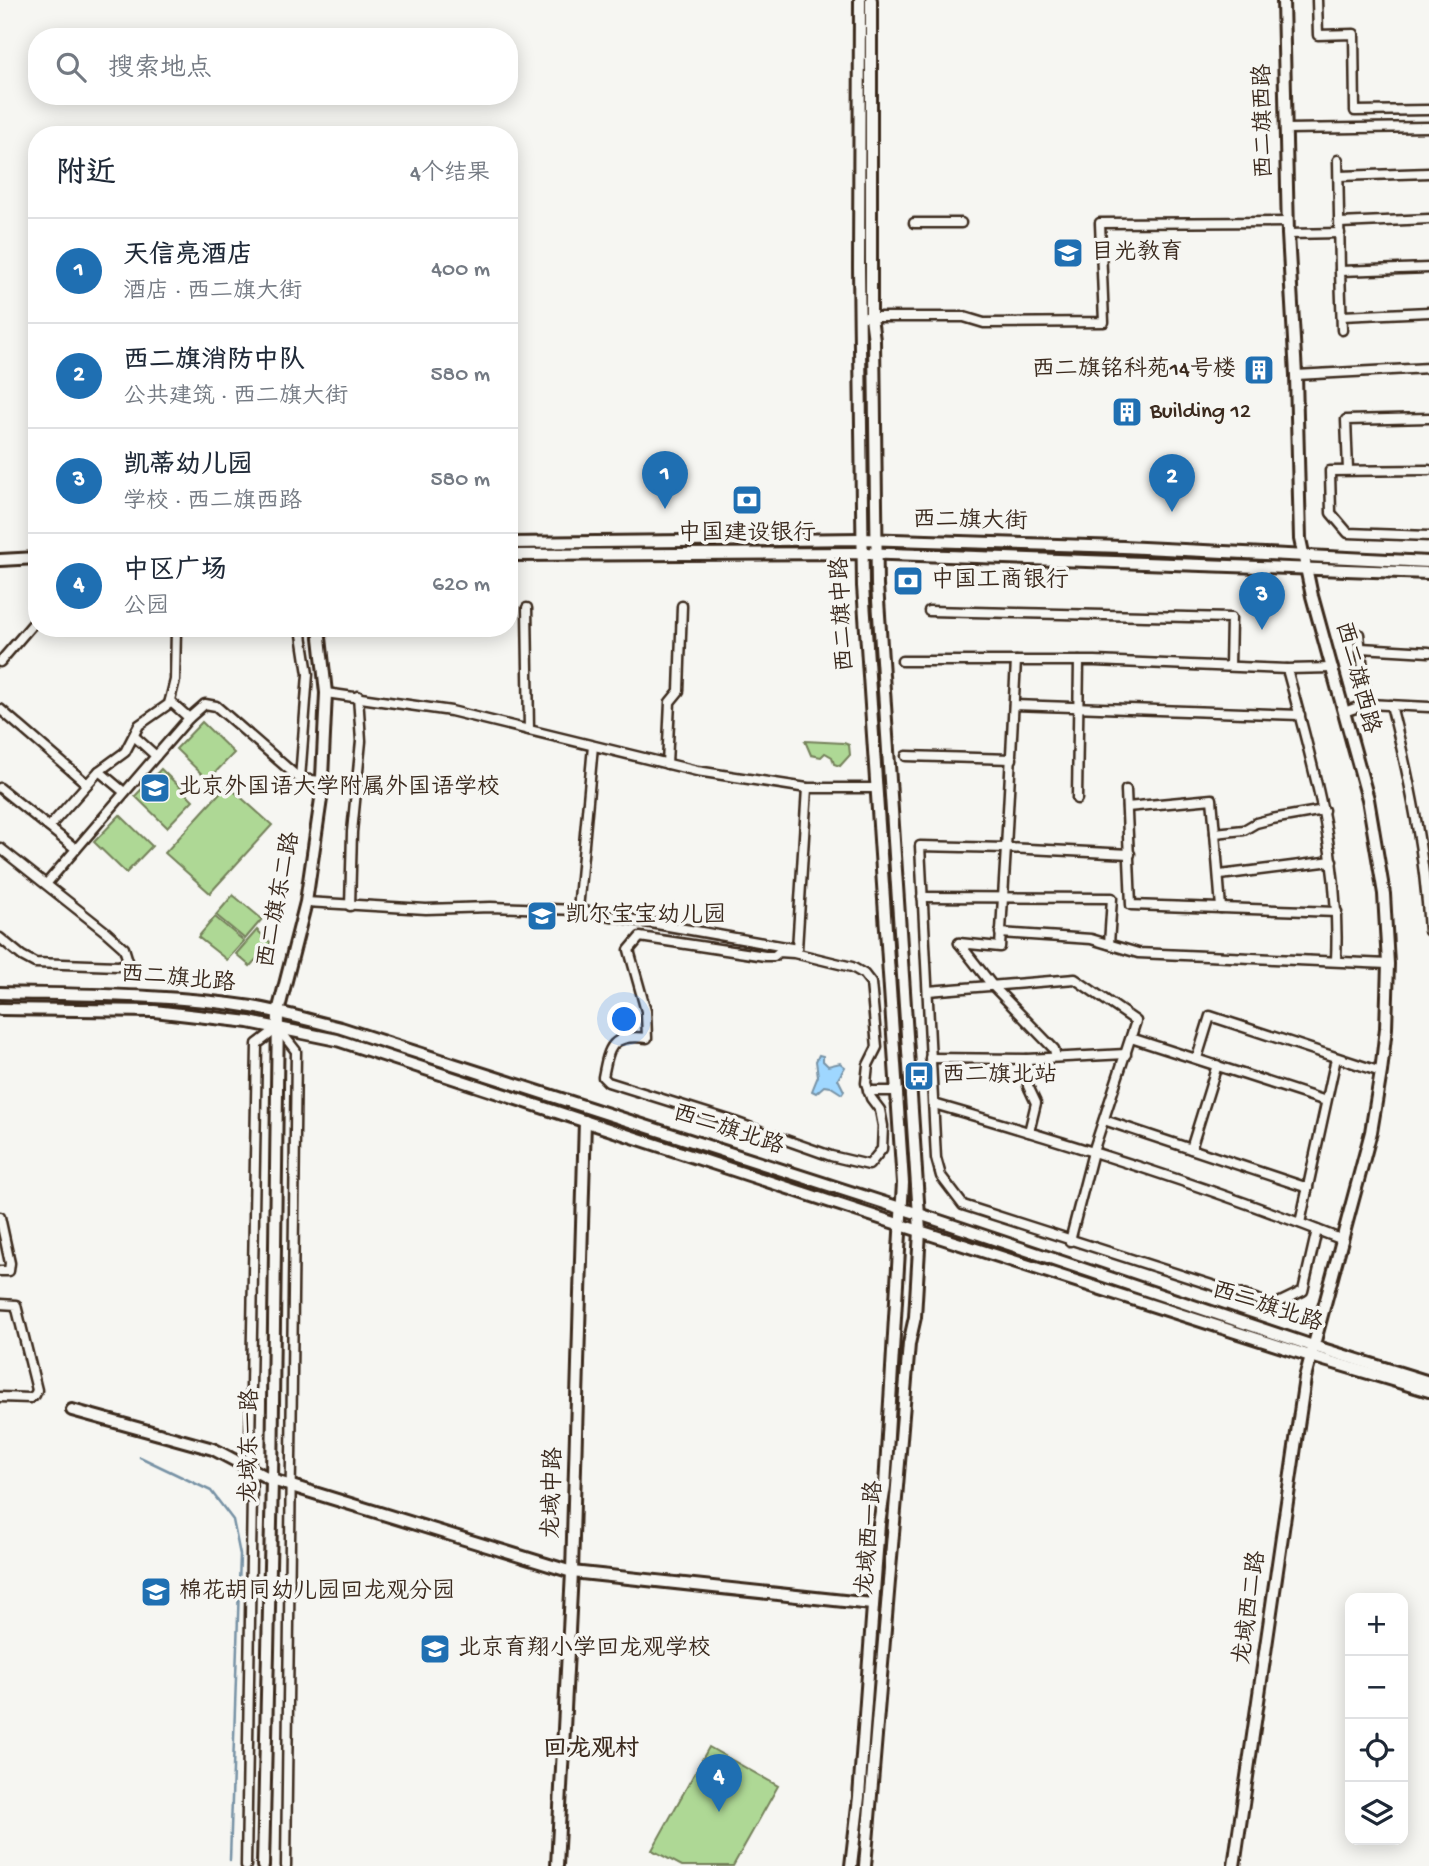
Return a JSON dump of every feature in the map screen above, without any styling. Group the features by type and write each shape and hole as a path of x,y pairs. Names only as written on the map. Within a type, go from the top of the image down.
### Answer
{"main road":[{"name":"西二旗中路","path":"860,0 865,317 874,340 876,553 919,1214"},
{"name":"西二旗中路","path":"871,0 861,539 902,1148 901,1225"},
{"name":"西二旗西路","path":"1283,0 1288,228 1296,375 1300,533 1303,557 1368,799 1379,853 1388,964 1386,1028 1371,1132 1312,1351"},
{"name":"西二旗大街","path":"518,542 861,539 1123,547 1429,562"},
{"name":"西二旗大街","path":"518,555 876,553 1429,573"},
{"path":"0,560 28,558"},
{"name":"西二旗东二路","path":"278,1028 278,1012 306,902 322,782 326,693 320,637"},
{"name":"西二旗北路","path":"0,993 153,997 212,1002 278,1012 341,1028 919,1214 1429,1391"},
{"name":"西二旗北路","path":"0,1009 154,1011 278,1028 337,1040 920,1231 1312,1351 1429,1381"},
{"name":"龙域东一路","path":"264,1866 278,1028"},
{"name":"龙域中路","path":"557,1866 572,1572 585,1121"},
{"name":"龙域西一路","path":"865,1866 909,1344 915,1317 919,1214"},
{"name":"龙域西一路","path":"850,1866 861,1772 872,1604 885,1486 901,1225"},
{"name":"龙域西二路","path":"1234,1866 1305,1378 1312,1351"},
{"path":"72,1410 213,1449 272,1480 572,1572 872,1604"}],"street":[{"path":"1317,0 1318,35 1354,34 1355,111 1429,110"},
{"path":"1286,129 1429,127"},
{"path":"1338,160 1342,330"},
{"path":"1339,176 1429,173"},
{"path":"1340,223 1429,219"},
{"path":"914,223 961,223"},
{"path":"865,317 964,317 984,323 1104,322 1100,223 1288,228 1340,233"},
{"path":"1340,271 1429,268"},
{"path":"1342,316 1429,312"},
{"path":"1296,375 1429,368"},
{"path":"1348,470 1346,420 1429,418"},
{"path":"1429,471 1330,471 1331,513 1348,533 1429,536"},
{"path":"667,764 670,702 678,691 682,606"},
{"path":"527,608 529,730"},
{"path":"929,611 1231,618 1230,666"},
{"path":"0,662 28,629"},
{"path":"1359,634 1367,704"},
{"path":"49,827 99,771 122,754 142,723 163,710 170,701 175,680 176,637"},
{"path":"300,779 308,674 302,637"},
{"path":"1361,648 1429,652"},
{"path":"902,661 1079,661 1287,669 1333,668"},
{"path":"1016,661 1000,947 959,943 992,985 1054,1049 1056,1058"},
{"path":"1077,799 1079,661"},
{"path":"1287,669 1324,810 1332,861 1336,960"},
{"path":"326,693 451,711 696,771 807,788 877,788"},
{"path":"351,906 352,832 361,741 358,696"},
{"path":"170,701 189,718"},
{"path":"1343,712 1367,704 1429,707"},
{"path":"47,883 203,705 214,705 300,779 322,782"},
{"path":"1014,705 1300,715"},
{"path":"1391,705 1413,801 1429,931"},
{"path":"0,709 88,784"},
{"path":"134,736 156,756"},
{"path":"578,910 593,746"},
{"path":"906,756 1012,759"},
{"path":"99,771 124,792"},
{"path":"0,788 76,849"},
{"path":"306,902 426,909 502,907 578,910 796,949 807,788"},
{"path":"1126,790 1131,905 1336,912"},
{"path":"1127,807 1212,799 1221,908"},
{"path":"1215,833 1244,830 1264,821 1324,810"},
{"path":"1130,853 920,846 930,1058 939,1171 963,1205 1274,1306 1303,1291 1317,1230"},
{"path":"0,848 47,883 124,948 128,953 128,961 125,964 35,963 0,938"},
{"path":"1220,875 1332,861"},
{"path":"922,897 1112,898 1110,944"},
{"path":"1000,933 1091,939 1139,953 1388,964"},
{"path":"640,937 765,956 774,956 779,952 794,953 858,970 871,983 877,1047 868,1065 868,1091 880,1110 883,1126 882,1149 869,1165 822,1153 729,1119 608,1082 603,1077 607,1054 614,1042 620,1038 646,1038 646,1012 629,950 640,937"},
{"path":"928,991 1075,979 1136,1021 1093,1152 1070,1241"},
{"path":"1197,1058 1210,1016 1381,1072"},
{"path":"246,1866 257,1044 278,1028 296,1051 286,1866"},
{"path":"1131,1038 1326,1101"},
{"path":"930,1058 1027,1059 1126,1054"},
{"path":"1300,1223 1336,1058"},
{"path":"1027,1059 1028,1086 1036,1103 1029,1132"},
{"path":"1191,1149 1217,1065"},
{"path":"868,1091 897,1091"},
{"path":"934,1104 1093,1152 1343,1240"},
{"path":"1104,1120 1308,1188"},
{"path":"0,1217 10,1263 9,1271 0,1271"},
{"path":"0,1304 16,1305 37,1390 30,1398 0,1397"}],"green space":[{"path":"202,722 234,753 208,780 176,749"},
{"path":"805,741 844,743 849,745 850,755 840,766 834,764 832,757 825,753 821,757 811,755"},
{"path":"161,769 193,800 167,827 135,796"},
{"path":"227,785 272,825 210,893 165,853"},
{"path":"120,815 152,846 126,873 94,842"},
{"path":"233,895 262,919 245,939 216,915"},
{"path":"215,917 244,941 227,960 198,937"},
{"path":"257,930 271,943 250,966 236,954"},
{"path":"709,1747 778,1786 733,1866 682,1866 652,1850"}],"water":[{"path":"819,1055 823,1056 823,1061 828,1066 840,1063 845,1067 838,1079 844,1091 842,1094 824,1086 816,1093 812,1091 818,1076 816,1061"}],"waterway":[{"path":"140,1457 211,1491 233,1520 240,1555 230,1860"}],"place":[{"name":"目光教育","path":"1068,253"},
{"name":"西二旗铭科苑14号楼","path":"1259,370"},
{"name":"Building 12","path":"1127,412"},
{"name":"中国建设银行","path":"747,500"},
{"name":"天信亮酒店","path":"665,509"},
{"name":"西二旗消防中队","path":"1172,512"},
{"name":"中国工商银行","path":"908,581"},
{"name":"凯蒂幼儿园","path":"1262,630"},
{"name":"北京外国语大学附属外国语学校","path":"155,788"},
{"name":"凯尔宝宝幼儿园","path":"542,916"},
{"name":"西二旗北站","path":"919,1076"},
{"name":"棉花胡同幼儿园回龙观分园","path":"156,1592"},
{"name":"北京育翔小学回龙观学校","path":"435,1649"},
{"name":"中区广场","path":"719,1812"}],"district":[{"name":"回龙观村","path":"591,1750"}]}
